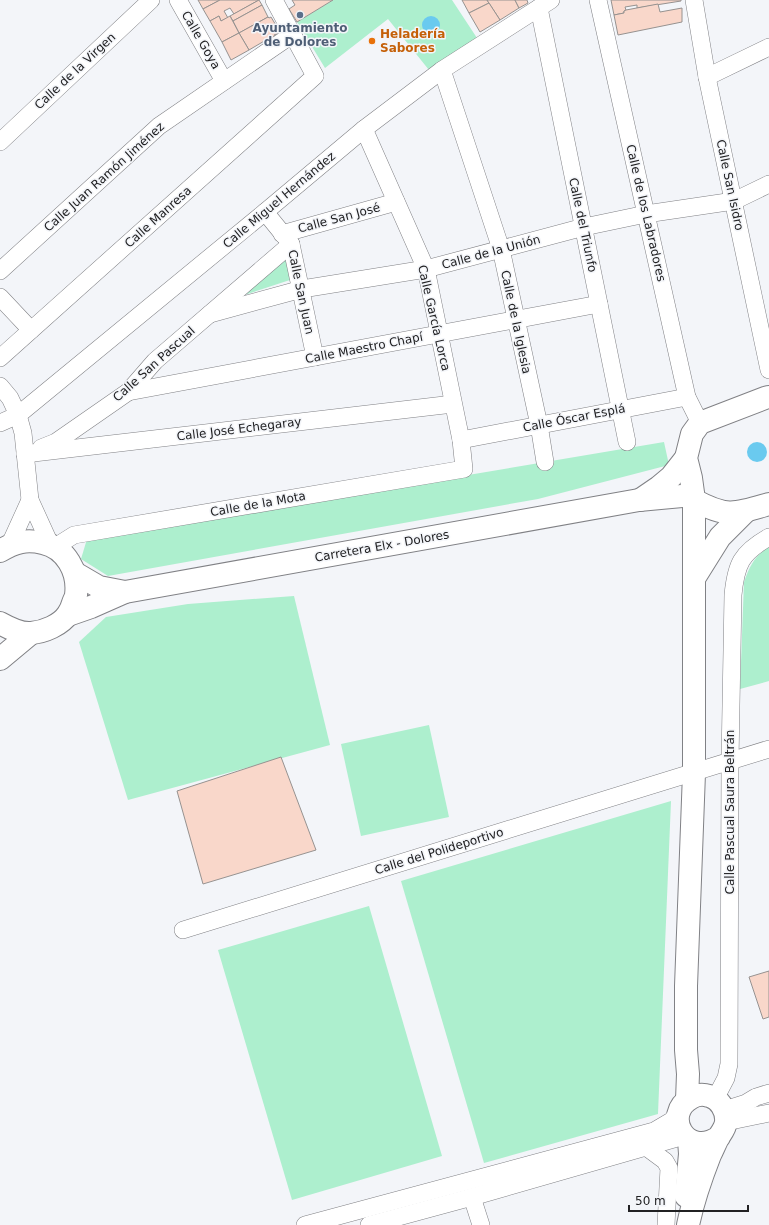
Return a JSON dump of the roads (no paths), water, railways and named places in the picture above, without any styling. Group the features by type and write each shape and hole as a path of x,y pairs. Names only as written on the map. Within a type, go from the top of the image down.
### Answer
{"main road":[{"path":"639,500 671,477 686,458 692,434 700,423 769,397"},
{"path":"686,458 694,497 695,577 694,773 686,1000 686,1050 688,1074 707,1111 712,1141 704,1144 696,1143 687,1138 679,1128 678,1120 707,1111"},
{"path":"694,497 710,508 727,513 746,511 769,504"},
{"name":"Carretera Elx - Dolores","path":"30,634 51,628 68,615 125,592 639,500 694,497"},
{"path":"695,577 720,537 746,511"},
{"path":"5,548 30,540 52,546 67,558 75,573 76,595 68,615"},
{"name":"Carretera Elx - Dolores","path":"75,573 99,587 125,592"},
{"path":"0,623 14,631 30,634"},
{"path":"0,659 30,634"},
{"path":"690,1215 703,1173 707,1111"},
{"path":"687,1138 690,1154 690,1215"}],"street":[{"name":"Calle de la Virgen","path":"0,142 150,0"},
{"name":"Calle Goya","path":"178,0 224,81"},
{"path":"274,0 292,34"},
{"name":"Calle de los Labradores","path":"598,0 687,397 700,423"},
{"name":"Calle San Isidro","path":"694,0 707,77 769,370"},
{"name":"Calle Miguel Hernández","path":"0,423 18,415 364,129 442,70 545,4"},
{"name":"Calle del Triunfo","path":"545,4 584,227 628,442"},
{"name":"Calle Juan Ramón Jiménez","path":"0,271 159,126 292,34"},
{"name":"Calle Manresa","path":"0,358 315,76 292,34"},
{"path":"707,77 769,47"},
{"name":"Calle de la Iglesia","path":"442,70 500,249 538,425 544,462"},
{"name":"Calle García Lorca","path":"364,129 426,269 461,440 464,470"},
{"name":"Calle de la Unión","path":"210,314 302,290 426,269 584,227 646,214 734,201 769,184"},
{"name":"Calle San José","path":"287,239 396,202"},
{"name":"Calle San Juan","path":"265,212 287,239 302,290 315,357"},
{"name":"Calle San Pascual","path":"25,454 56,442 128,392 155,361 210,314 287,239"},
{"path":"0,297 31,330"},
{"name":"Calle Maestro Chapí","path":"128,392 599,304"},
{"path":"0,386 10,398 18,415 23,433 30,500 52,546"},
{"name":"Calle Óscar Esplá","path":"461,440 687,397"},
{"name":"Calle José Echegaray","path":"25,454 453,404"},
{"name":"Calle de la Mota","path":"52,546 74,535 464,470"},
{"path":"5,548 30,500"},
{"name":"Calle Pascual Saura Beltrán","path":"707,1111 728,1071 729,1053 730,761 733,595 738,565 746,553 755,545 769,537"},
{"name":"Calle del Polideportivo","path":"183,930 769,749"},
{"path":"305,1225 654,1131 671,1121 707,1111 746,1103 756,1097 769,1093"},
{"path":"707,1111 748,1116 769,1113"},
{"path":"369,1225 646,1147 687,1138"},
{"path":"646,1147 665,1161 669,1168 666,1225"},
{"path":"472,1197 481,1225"},
{"path":"666,1225 678,1211 690,1215"}],"water":[{"path":"431,16 437,19 440,25 437,31 431,34 425,31 422,25 425,19"},
{"path":"757,442 764,445 767,452 764,459 757,462 750,459 747,452 750,445"}],"place":[{"name":"Ayuntamiento de Dolores","path":"300,15"},
{"name":"Heladería Sabores","path":"372,41"}]}
